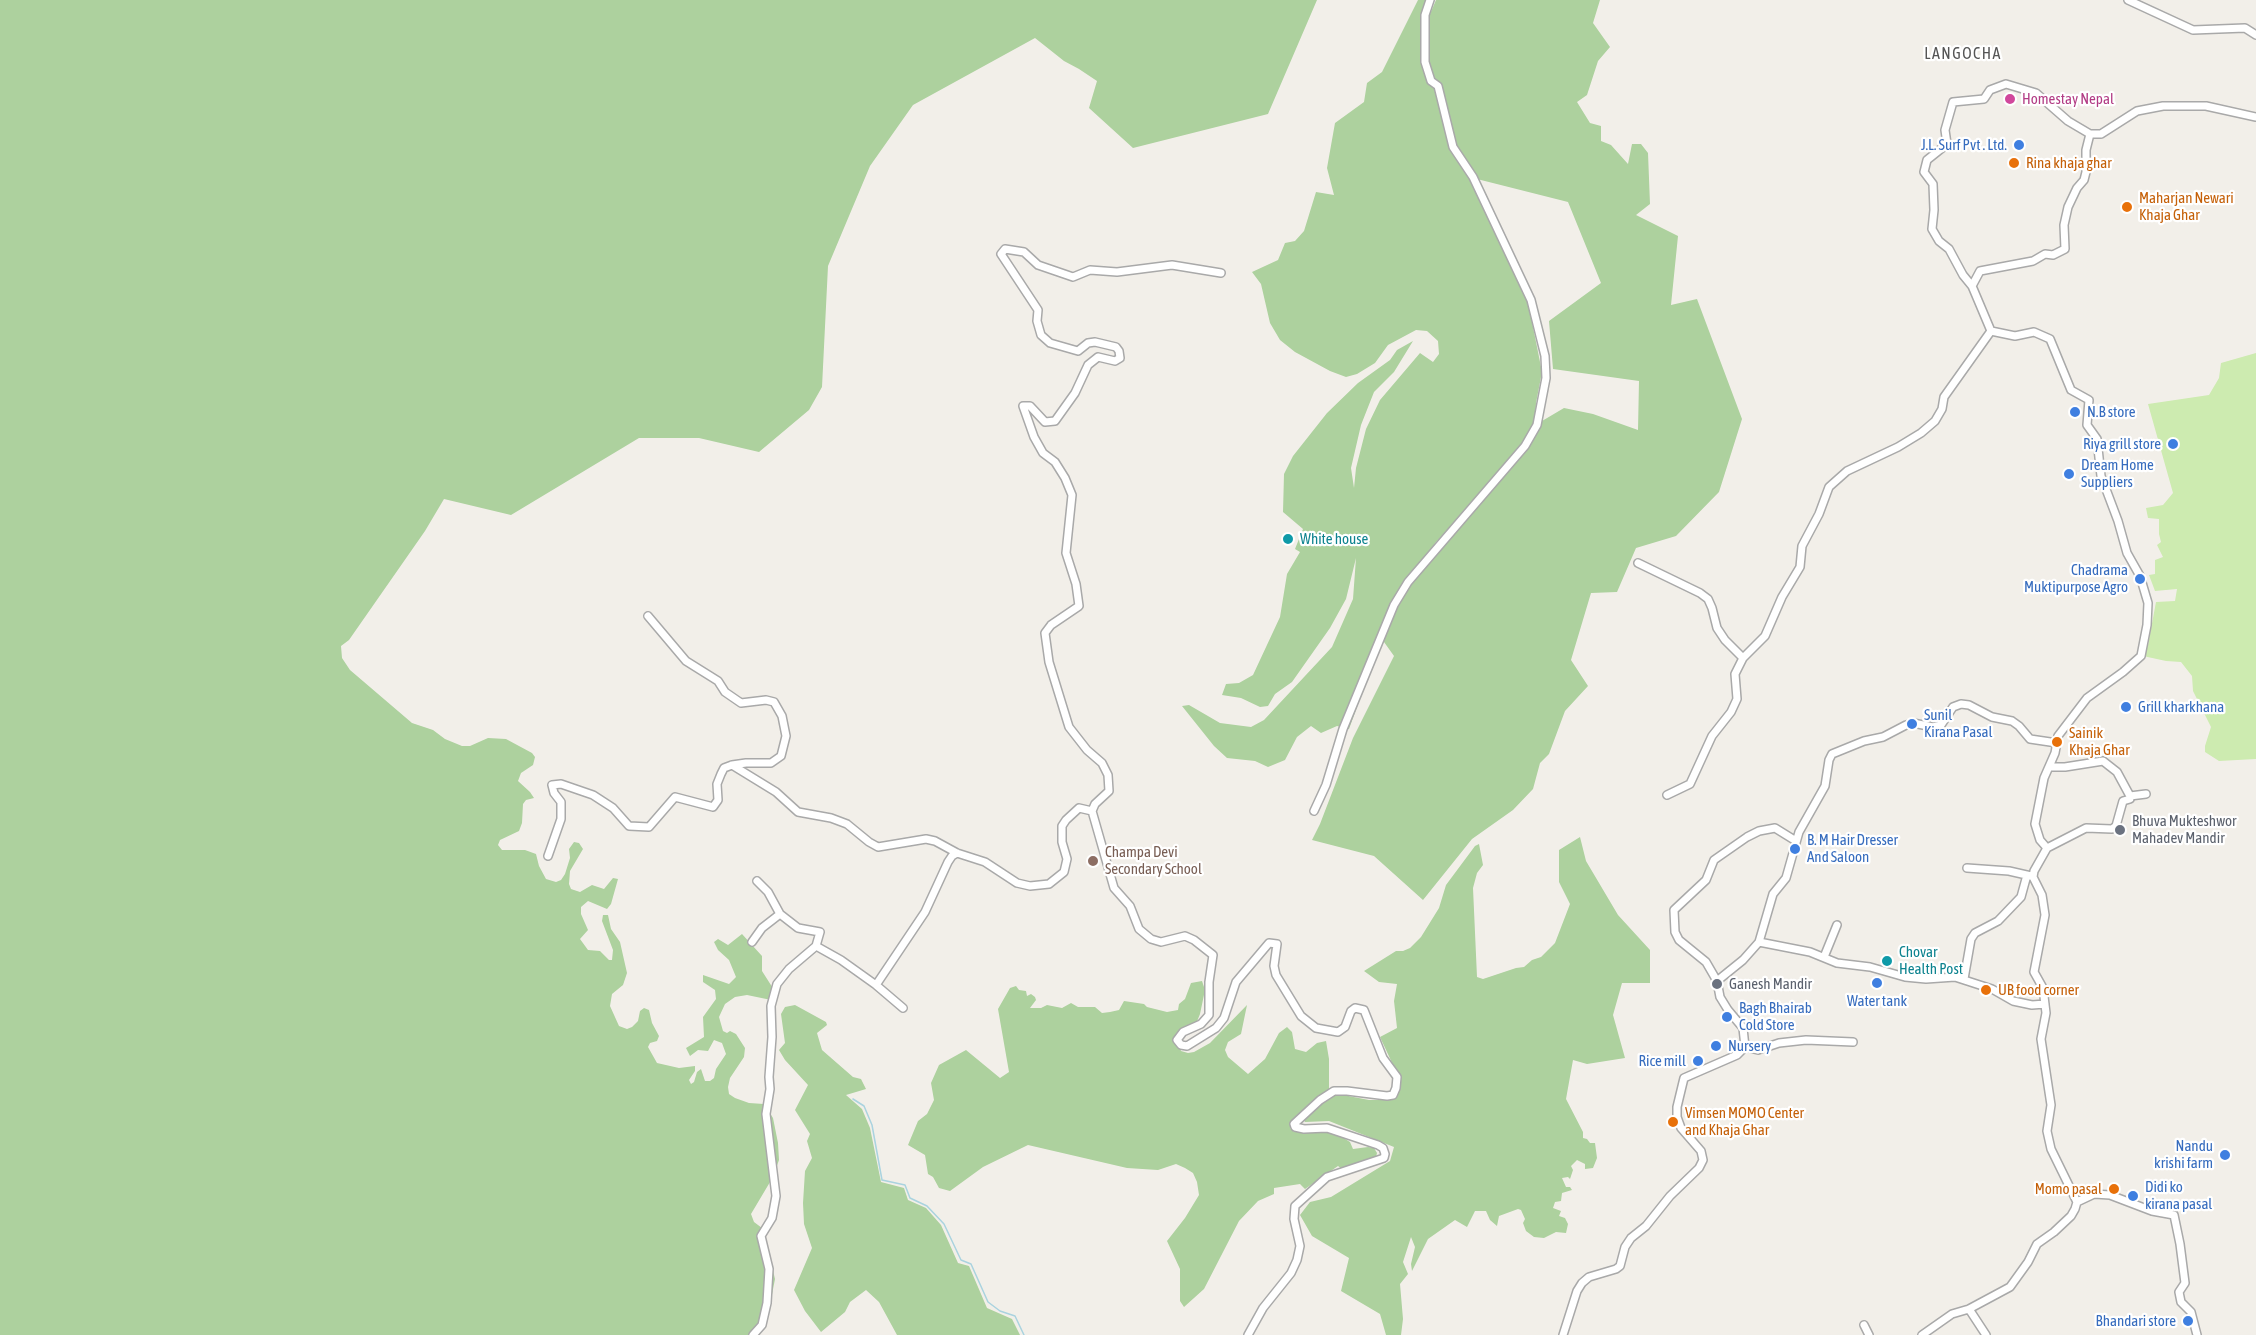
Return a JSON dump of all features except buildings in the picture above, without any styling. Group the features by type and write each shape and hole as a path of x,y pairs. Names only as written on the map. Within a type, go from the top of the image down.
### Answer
{"street":[{"path":"1314,811 1326,785 1343,729 1379,647 1380,637 1394,606 1408,582 1525,446 1537,425 1546,378 1545,356 1531,300 1473,177 1453,147 1438,86 1431,81 1425,62 1425,15 1430,0"},
{"path":"2128,0 2193,30 2245,28 2256,35"},
{"path":"1990,331 1972,286 1963,275 1949,249 1939,241 1932,228 1933,184 1924,172 1927,160 1947,144 1945,130 1953,102 1984,99 1990,90 2007,84 2036,93 2074,125 2090,134 2101,134 2137,111 2163,106 2206,106 2256,117"},
{"path":"1972,286 1980,271 2033,261 2045,254 2053,255 2065,249 2066,216 2068,207 2086,172 2086,150 2090,134"},
{"path":"1221,273 1172,265 1117,272 1090,270 1073,277 1038,265 1024,252 1005,249 1001,254 1038,310 1037,321 1041,335 1050,343 1078,351 1088,343 1095,342 1116,347 1119,351 1120,358 1115,362 1098,357 1088,365 1075,393 1055,421 1045,422 1030,406 1023,406 1034,437 1043,453 1054,462 1065,478 1072,495 1066,553 1076,584 1079,606 1051,625 1044,633 1049,662 1069,727 1087,750 1102,763 1108,775 1109,791 1095,804 1092,811 1114,888 1130,906 1143,934 1161,942 1185,936 1213,955 1209,982 1209,1015 1201,1024 1178,1036 1177,1040 1181,1045 1187,1046 1220,1023 1230,1004 1236,982 1269,943 1277,944 1274,966 1276,975 1301,1016 1316,1028 1338,1032 1343,1030 1351,1011 1355,1008 1364,1010 1383,1058 1397,1077 1393,1095 1334,1091 1320,1100 1294,1124 1294,1127 1304,1129 1327,1128 1378,1145 1385,1154 1384,1158 1327,1177 1295,1206 1294,1219 1300,1246 1297,1260 1291,1273 1263,1308 1248,1335"},
{"path":"1667,795 1690,784 1712,736 1731,712 1737,699 1735,674 1743,658 1765,636 1782,597 1800,567 1802,546 1819,514 1829,487 1847,471 1898,447 1935,421 1942,409 1944,397 1990,331"},
{"path":"1990,331 2015,336 2034,332 2050,339 2071,390 2088,400 2087,425 2097,439 2101,476 2127,553 2140,576 2148,603 2147,625 2140,656 2123,672 2087,698 2058,736 2035,824 2040,840 2047,848"},
{"path":"1638,563 1708,599 1717,628 1725,640 1743,658"},
{"path":"548,856 561,819 561,802 554,793 552,785 561,784 593,795 613,808 629,826 650,827 675,797 713,807 718,800 717,784 724,768 746,763 771,762 781,756 786,736 782,716 774,702 766,700 741,703 724,692 718,681 686,661 648,616"},
{"path":"1717,981 1743,960 1759,942 1773,894 1786,878 1796,841 1810,810 1825,786 1827,767 1832,754 1864,741 1883,737 1913,723 1933,727 1941,725 1953,707 1961,704 1969,705 1992,717 2012,721 2030,739 2057,743"},
{"path":"2049,767 2103,761 2117,772 2130,796"},
{"path":"732,765 776,792 798,812 831,818 847,824 878,847 926,839 935,841 957,853 985,862 1017,883 1029,886 1049,884 1064,872 1067,860 1061,832 1066,820 1079,808 1092,811"},
{"path":"1964,979 1971,939 1975,933 1998,921 2017,902 2047,848 2086,828 2116,826 2123,801 2130,799 2130,796 2146,794"},
{"path":"1745,1047 1743,1028 1720,996 1717,981 1706,962 1679,940 1674,910 1706,880 1714,860 1747,837 1759,831 1775,828 1796,841"},
{"path":"876,985 925,912 948,861 957,853"},
{"path":"1967,868 2009,871 2030,876 2042,895 2045,915 2034,972 2043,988 2046,1013 2041,1039 2051,1105 2047,1131 2051,1149 2077,1202"},
{"path":"753,1335 762,1325 767,1303 769,1269 761,1236 772,1218 776,1196 766,1114 770,1089 771,1006 777,984 816,946 820,932 798,928 780,914 768,892 757,881"},
{"path":"752,942 762,928 780,914"},
{"path":"1824,957 1837,925"},
{"path":"1759,942 1810,952 1837,963 1870,967 1905,977 1926,979 1955,977 1992,988 2013,1001 2032,1005 2045,1004"},
{"path":"816,946 841,960 903,1008"},
{"path":"1745,1047 1758,1050 1779,1043 1806,1040 1852,1042"},
{"path":"1563,1335 1577,1291 1582,1283 1589,1277 1620,1266 1625,1247 1631,1238 1646,1226 1670,1196 1699,1168 1703,1160 1701,1151 1681,1128 1677,1117 1684,1078 1737,1055 1745,1047"},
{"path":"1922,1335 1952,1314 1969,1309 2010,1287 2028,1263 2037,1244 2071,1216 2077,1202 2094,1194 2110,1195 2152,1211 2174,1215 2185,1283 2179,1292 2181,1302 2191,1312 2197,1335"},
{"path":"1969,1309 1986,1335"},
{"path":"1864,1325 1869,1335"}],"green space":[{"path":"0,0 1317,0 1268,114 1133,148 1089,108 1097,81 1064,61 1035,38 913,105 870,166 828,266 822,387 809,410 759,452 699,438 639,438 511,515 444,499 425,531 349,640 341,646 342,658 350,670 412,723 433,730 445,739 462,746 470,746 488,738 506,739 532,753 535,757 533,765 521,773 518,781 534,798 526,800 523,804 519,831 500,840 498,845 502,850 525,850 536,854 546,879 556,882 561,880 565,874 570,858 569,849 574,842 579,843 583,849 570,871 571,889 580,892 592,885 604,889 613,878 618,879 611,904 607,909 588,901 581,907 581,914 588,930 580,939 588,950 600,951 612,960 613,950 602,921 603,915 608,915 611,929 620,942 627,973 623,985 612,994 610,1006 619,1026 627,1029 638,1021 640,1011 644,1008 649,1010 652,1023 659,1036 657,1041 650,1043 648,1047 657,1063 679,1068 695,1066 695,1071 689,1080 691,1084 701,1069 705,1081 714,1078 716,1069 726,1054 722,1043 714,1040 708,1051 698,1050 690,1056 686,1048 704,1037 703,1017 716,999 715,990 703,982 703,975 729,984 736,977 729,960 718,950 714,942 718,939 728,945 742,934 762,956 762,971 776,993 778,998 776,1001 747,995 735,997 725,1004 719,1017 723,1031 736,1034 745,1048 744,1057 730,1078 729,1094 749,1103 764,1104 773,1118 778,1143 779,1160 773,1177 751,1214 754,1222 766,1231 766,1242 775,1279 768,1315 756,1335 0,1335"},
{"path":"1418,0 1427,0 1427,64 1430,52 1430,14 1436,0 1600,0 1593,23 1610,47 1598,61 1587,95 1577,102 1590,123 1601,126 1601,141 1611,145 1628,164 1632,144 1641,144 1648,153 1650,204 1636,215 1678,236 1671,305 1697,299 1742,419 1719,492 1676,536 1636,548 1617,592 1591,593 1571,660 1588,686 1565,711 1549,754 1540,763 1533,789 1513,810 1472,839 1423,900 1374,856 1312,840 1353,738 1394,656 1384,642 1379,647 1349,729 1337,726 1321,733 1311,726 1297,737 1285,760 1268,767 1255,761 1227,758 1214,746 1182,706 1189,705 1220,723 1251,727 1264,720 1332,647 1353,599 1356,558 1346,599 1330,628 1292,682 1275,694 1268,706 1260,707 1241,698 1222,695 1226,684 1239,683 1253,675 1280,617 1287,574 1300,552 1295,549 1303,529 1283,512 1284,474 1293,456 1327,413 1358,383 1390,360 1397,350 1413,341 1394,372 1374,392 1361,425 1351,468 1354,488 1356,468 1366,429 1380,400 1420,353 1433,362 1439,354 1438,341 1427,331 1416,330 1388,345 1375,363 1357,374 1346,377 1330,371 1295,352 1280,340 1270,323 1261,284 1252,272 1278,260 1285,243 1295,241 1304,231 1316,192 1334,195 1327,168 1335,123 1364,102 1367,83 1382,72","holes":["1473,178 1568,202 1601,283 1549,321 1553,369 1639,381 1638,430 1593,414 1564,408 1535,428 1536,403 1542,372 1527,297","1491,482 1413,574 1436,542"]},
{"path":"2256,353 2256,759 2219,761 2205,752 2211,727 2193,691 2192,676 2181,662 2143,656 2148,645 2156,602 2175,601 2177,589 2155,591 2149,575 2155,574 2155,560 2163,557 2157,545 2161,542 2159,519 2148,518 2146,508 2163,505 2173,493 2148,404 2209,395 2219,378 2221,363"},
{"path":"1580,837 1586,861 1618,915 1650,950 1650,983 1622,983 1613,1015 1625,1058 1587,1064 1573,1060 1566,1099 1583,1132 1583,1138 1590,1143 1595,1143 1597,1158 1593,1168 1585,1169 1585,1164 1577,1160 1571,1166 1573,1170 1570,1179 1562,1178 1566,1187 1572,1190 1562,1193 1561,1201 1555,1202 1553,1208 1561,1211 1559,1216 1565,1218 1568,1224 1566,1233 1556,1232 1544,1238 1534,1237 1526,1231 1523,1223 1525,1219 1521,1210 1518,1209 1499,1216 1497,1226 1490,1220 1486,1211 1475,1211 1467,1227 1455,1220 1428,1239 1412,1271 1411,1264 1415,1247 1411,1237 1403,1262 1408,1274 1400,1284 1403,1319 1401,1335 1386,1335 1380,1314 1341,1291 1349,1258 1312,1236 1300,1215 1310,1202 1331,1197 1390,1161 1394,1147 1329,1121 1305,1122 1303,1119 1323,1102 1338,1094 1369,1100 1394,1098 1400,1084 1380,1037 1397,1028 1394,1001 1397,984 1379,982 1364,971 1396,951 1410,948 1421,937 1439,908 1446,885 1475,846 1479,844 1483,865 1477,873 1473,888 1477,977 1483,979 1524,967 1532,960 1541,957 1555,943 1570,904 1559,882 1559,850"},
{"path":"1202,981 1205,990 1200,1014 1196,1024 1180,1041 1181,1051 1194,1052 1210,1043 1247,1005 1241,1034 1228,1042 1225,1050 1228,1057 1248,1074 1265,1059 1279,1033 1287,1027 1292,1032 1295,1049 1306,1052 1317,1043 1326,1041 1329,1059 1329,1091 1317,1097 1307,1106 1290,1128 1294,1132 1314,1130 1325,1132 1342,1137 1350,1142 1353,1149 1374,1148 1377,1153 1376,1157 1342,1169 1338,1166 1305,1189 1300,1184 1274,1188 1274,1194 1258,1201 1239,1221 1204,1289 1184,1307 1180,1301 1180,1269 1167,1241 1199,1195 1193,1173 1185,1168 1176,1164 1158,1170 1127,1168 1028,1145 983,1167 950,1191 939,1188 933,1177 928,1174 925,1155 908,1145 918,1121 927,1114 934,1100 931,1083 939,1065 966,1050 1000,1078 1009,1072 998,1009 1010,988 1016,986 1019,990 1026,991 1027,996 1031,994 1035,997 1036,1000 1030,1008 1041,1008 1047,1005 1062,1008 1071,1003 1078,1007 1095,1007 1102,1013 1119,1010 1124,1001 1144,1004 1147,1007 1167,1012 1178,1010 1191,983"},
{"path":"795,1005 826,1022 827,1025 817,1033 822,1050 853,1077 861,1079 866,1089 846,1095 862,1109 870,1128 881,1182 904,1188 908,1200 926,1208 941,1225 958,1263 969,1266 987,1308 1012,1319 1020,1335 897,1335 879,1302 866,1290 850,1302 845,1312 821,1332 805,1311 794,1290 812,1248 804,1224 803,1203 805,1171 812,1158 807,1141 810,1134 795,1110 808,1085 779,1050 785,1043 781,1014 785,1007"}],"waterway":[{"path":"853,1099 864,1106 872,1125 882,1180 905,1185 910,1198 927,1206 944,1224 961,1260 971,1264 988,1302 1000,1311 1015,1316 1024,1335"}],"place":[{"name":"Homestay Nepal","path":"2010,99"},
{"name":"J.L. Surf Pvt . Ltd.","path":"2019,145"},
{"name":"Rina khaja ghar","path":"2014,163"},
{"name":"Maharjan Newari Khaja Ghar","path":"2127,207"},
{"name":"N.B store","path":"2075,412"},
{"name":"Riya grill store","path":"2173,444"},
{"name":"Dream Home Suppliers","path":"2069,474"},
{"name":"White house","path":"1288,539"},
{"name":"Chadrama Muktipurpose Agro","path":"2140,579"},
{"name":"Grill kharkhana","path":"2126,707"},
{"name":"Sunil Kirana Pasal","path":"1912,724"},
{"name":"Sainik Khaja Ghar","path":"2057,742"},
{"name":"Bhuva Mukteshwor Mahadev Mandir","path":"2120,830"},
{"name":"B. M Hair Dresser And Saloon","path":"1795,849"},
{"name":"Champa Devi Secondary School","path":"1093,861"},
{"name":"Chovar Health Post","path":"1887,961"},
{"name":"Water tank","path":"1877,983"},
{"name":"Ganesh Mandir","path":"1717,984"},
{"name":"UB food corner","path":"1986,990"},
{"name":"Bagh Bhairab Cold Store","path":"1727,1017"},
{"name":"Nursery","path":"1716,1046"},
{"name":"Rice mill","path":"1698,1061"},
{"name":"Vimsen MOMO Center and Khaja Ghar","path":"1673,1122"},
{"name":"Nandu krishi farm","path":"2225,1155"},
{"name":"Momo pasal","path":"2114,1189"},
{"name":"Didi ko kirana pasal","path":"2133,1196"},
{"name":"Bhandari store","path":"2188,1321"}],"district":[{"name":"LANGOCHA","path":"1963,54"}]}
